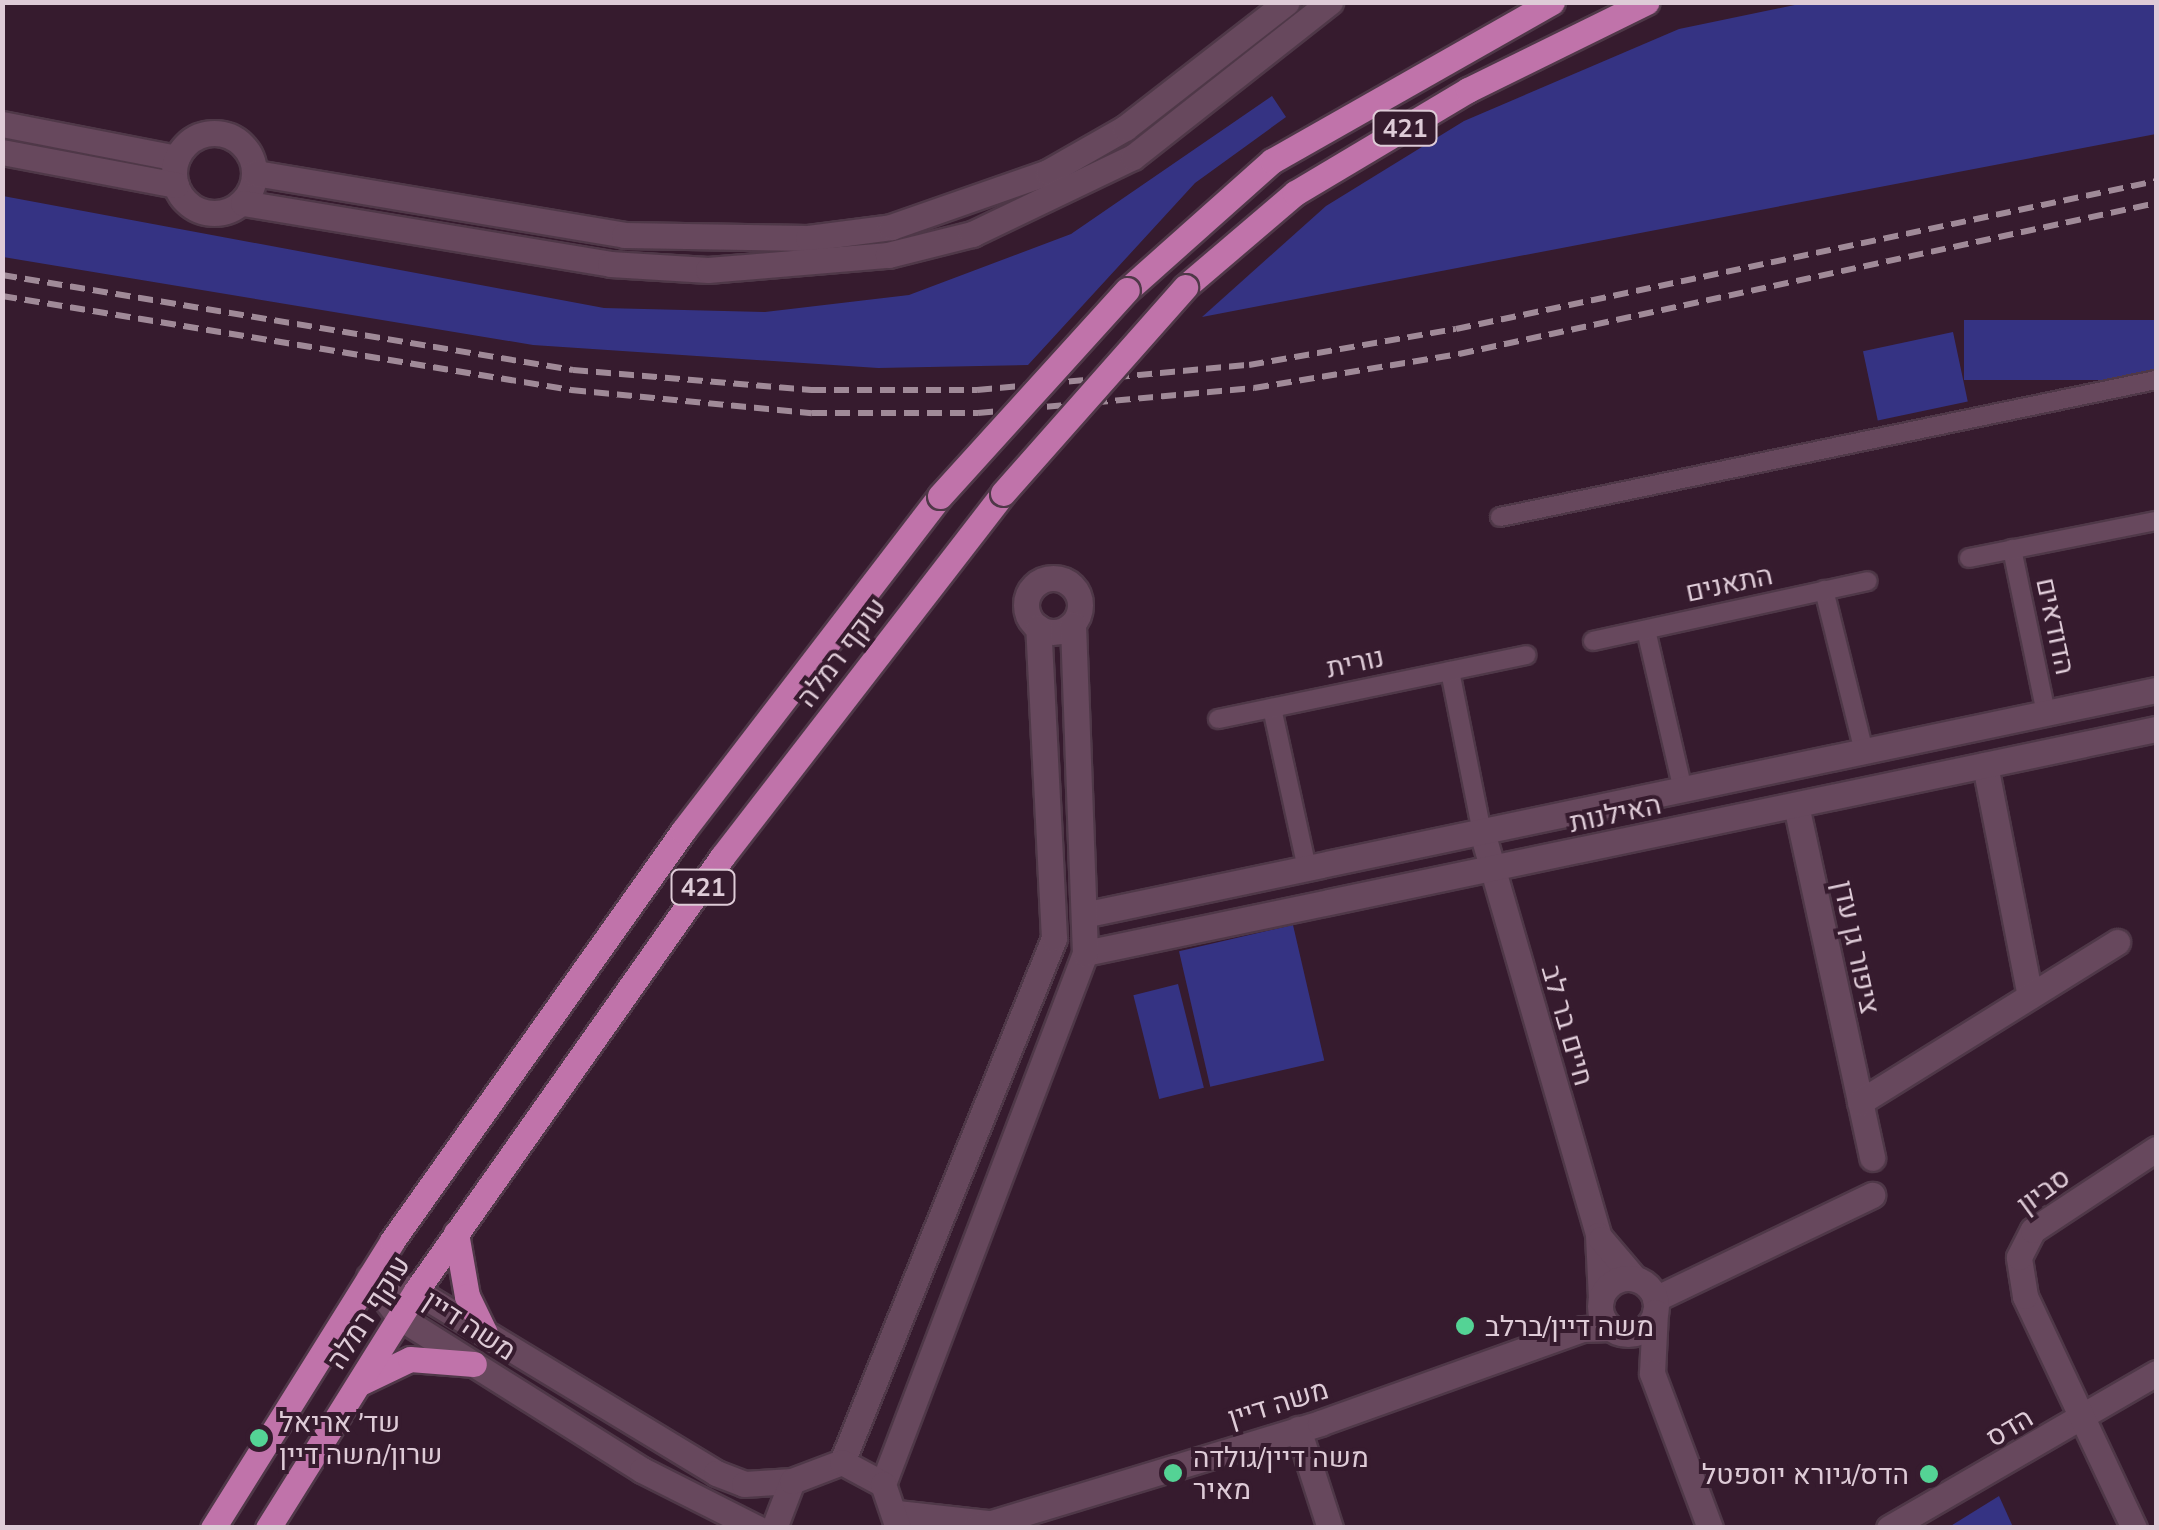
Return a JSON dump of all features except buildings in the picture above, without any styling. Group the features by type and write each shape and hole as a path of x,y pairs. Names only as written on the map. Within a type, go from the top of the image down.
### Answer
{"main road":[{"name":"עוקף רמלה","path":"213,1528 369,1277 683,831 940,496 1127,290 1272,161 1552,2"},
{"name":"עוקף רמלה","path":"268,1528 416,1290 722,857 1003,493 1185,287 1296,193 1468,90 1647,2"},
{"path":"456,1233 466,1296 485,1333"},
{"path":"354,1390 403,1360 474,1364"}],"street":[{"path":"255,174 624,235 808,238 891,227 1063,164 1172,95 1287,2"},
{"path":"2,152 176,185 206,213 243,204 610,264 745,269 888,255 972,234 1133,157 1330,2"},
{"path":"2,124 177,158"},
{"path":"176,185 177,158 199,136 222,134 248,151 255,174 243,204"},
{"path":"1500,516 2156,380"},
{"name":"הדודאים","path":"1969,558 2156,521"},
{"name":"הדודאים","path":"2012,549 2046,713"},
{"path":"883,1484 1085,954 1088,914 1073,624 1080,599 1055,577 1027,596 1038,627 1054,938 842,1462 883,1484 897,1520"},
{"name":"התאנים","path":"1593,641 1868,581"},
{"path":"1824,590 1864,752"},
{"path":"1038,627 1073,624"},
{"path":"1646,630 1683,790"},
{"name":"נורית","path":"1218,718 1526,656"},
{"path":"1450,671 1482,832"},
{"name":"האילנות","path":"1088,914 2156,690"},
{"path":"1272,708 1318,906"},
{"name":"האילנות","path":"1085,954 2156,729"},
{"path":"1985,765 2030,996"},
{"name":"ציפור גן עדן","path":"1796,805 1872,1158"},
{"name":"חיים בר לב","path":"1482,832 1598,1235 1609,1317"},
{"path":"1860,1102 2117,942"},
{"name":"סביון","path":"2134,1528 2079,1420 2025,1296 2019,1256 2033,1230 2156,1148"},
{"path":"1609,1317 1647,1327 1655,1306 1872,1195"},
{"name":"חיים בר לב","path":"1598,1235 1655,1306"},
{"name":"משה דיין","path":"369,1277 416,1290 716,1474 744,1484 792,1481 842,1462"},
{"name":"משה דיין","path":"369,1277 400,1317 642,1470 757,1528"},
{"path":"1609,1317 1618,1280 1636,1279"},
{"path":"1652,1373 1655,1306"},
{"path":"1609,1317 1652,1373 1710,1528"},
{"name":"משה דיין","path":"897,1520 981,1525 1298,1429 1609,1317"},
{"name":"הדס","path":"1888,1528 2156,1373"},
{"path":"1298,1429 1330,1528"},
{"path":"774,1528 792,1481"}],"shaded area":[{"path":"1809,2 2156,3 2156,134 1202,317 1326,206 1464,121 1679,29"},
{"path":"1272,96 1286,117 1195,183 1028,365 878,368 533,345 3,257 3,196 604,308 765,312 909,295 1071,234"},
{"path":"1964,320 2156,320 2156,380 1964,380"},
{"path":"1953,332 1968,401 1878,421 1863,351"},
{"path":"1293,925 1324,1060 1210,1087 1179,951"},
{"path":"1178,984 1204,1088 1159,1099 1133,995"},
{"path":"1999,1496 2013,1527 1949,1527"}],"railway":[{"path":"2,275 573,370 811,390 977,390 1249,365 1456,329 2156,181"},
{"path":"2,296 571,390 812,413 978,413 1254,388 1459,354 2156,203"}],"place":[{"name":"משה דיין/ברלב","path":"1465,1326"},
{"name":"שד׳ אריאל שרון/משה דיין","path":"259,1438"},
{"name":"משה דיין/גולדה מאיר","path":"1173,1473"},
{"name":"הדס/גיורא יוספטל","path":"1929,1474"}]}
